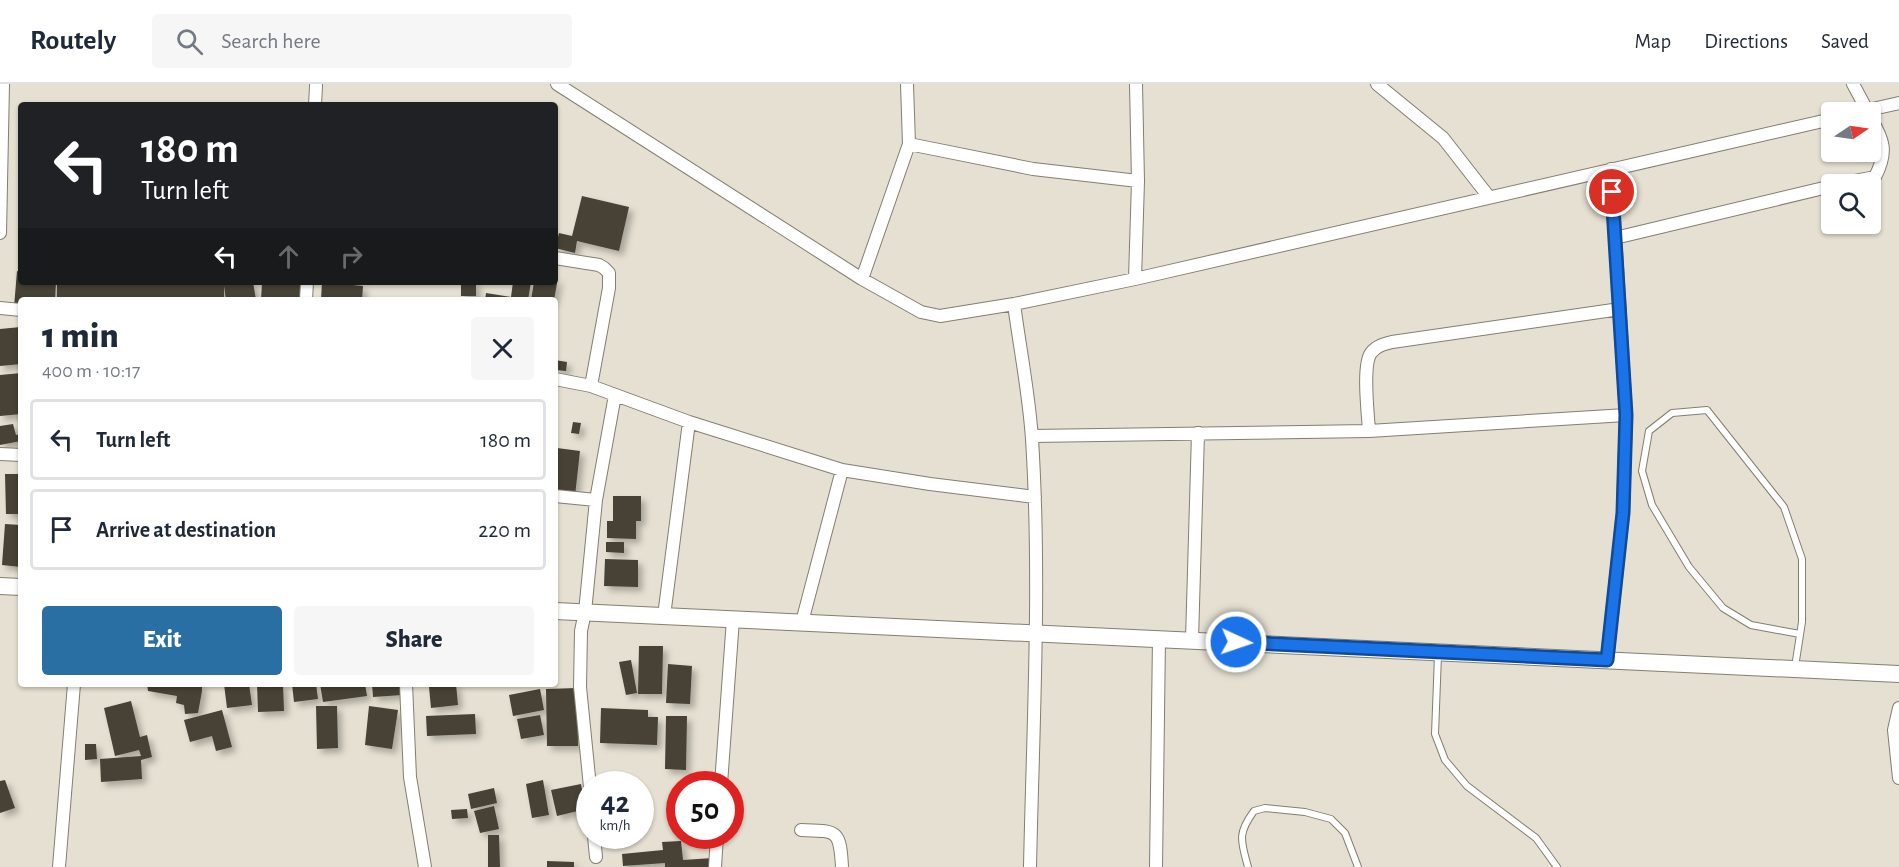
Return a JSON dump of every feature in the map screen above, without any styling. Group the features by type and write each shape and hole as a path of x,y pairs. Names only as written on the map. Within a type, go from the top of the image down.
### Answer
{"main road":[{"path":"0,586 18,587"},
{"path":"558,611 1192,639 1899,674"}],"street":[{"path":"0,233 3,84"},
{"path":"557,84 862,279 921,312 939,316 1014,304 1135,279 1821,121"},
{"path":"862,279 909,144 906,84"},
{"path":"1135,279 1138,181 1136,84"},
{"path":"1377,84 1443,138 1489,197"},
{"path":"1853,84 1861,102"},
{"path":"315,102 316,86"},
{"path":"1881,109 1899,104"},
{"path":"1876,174 1882,163 1881,135"},
{"path":"909,144 1033,169 1138,181"},
{"path":"1607,660 1623,513 1626,415 1611,169"},
{"path":"1615,238 1821,189"},
{"path":"558,258 599,265 609,273 609,288 591,386"},
{"path":"1014,304 1032,436 1035,497 1035,632 1030,867"},
{"path":"0,308 18,310"},
{"path":"1369,431 1367,360 1371,352 1379,346 1392,342 1620,309"},
{"path":"558,380 591,386 689,422 842,470 1035,497"},
{"path":"588,771 580,687 581,631 585,612 596,500 615,395"},
{"path":"1032,436 1369,431 1626,415"},
{"path":"664,616 689,422"},
{"path":"1192,639 1198,433"},
{"path":"0,453 18,455"},
{"path":"802,622 842,470"},
{"path":"558,496 596,500"},
{"path":"722,771 733,619"},
{"path":"1156,867 1159,638"},
{"path":"59,867 74,687"},
{"path":"406,687 410,777 425,867"},
{"path":"1899,708 1893,730 1899,778"},
{"path":"801,830 834,834 840,842 842,867"},
{"path":"595,849 596,857"},
{"path":"715,867 716,849"}],"lane":[{"path":"1795,669 1802,622 1802,559 1784,507 1707,410 1672,413 1649,432 1642,471 1652,505 1689,567 1723,608 1751,625 1800,634"},
{"path":"1438,651 1435,734 1444,760 1467,786 1536,838 1557,867"},
{"path":"1248,867 1241,841 1244,825 1254,811 1265,808 1305,812 1331,819 1345,833 1358,867"}],"building":[{"path":"582,196 629,207 619,251 577,241 575,253 558,249 559,233 572,236"},
{"path":"17,271 18,285 56,285 55,297 18,297 18,307 14,307"},
{"path":"57,285 254,285 256,297 226,297 224,286 224,297 57,297"},
{"path":"262,285 301,285 300,297 261,297"},
{"path":"322,285 363,286 362,297 321,297"},
{"path":"461,285 476,285 476,296 461,296"},
{"path":"513,285 530,285 528,297 511,297"},
{"path":"534,285 557,285 555,297 532,297"},
{"path":"486,293 511,297 485,297"},
{"path":"18,327 18,364 0,366 0,329"},
{"path":"558,360 567,362 566,371 558,370"},
{"path":"18,373 18,414 0,416 0,375"},
{"path":"573,422 581,423 579,434 571,433"},
{"path":"13,424 16,435 18,435 18,442 0,445 0,426"},
{"path":"558,448 580,451 575,496 558,494"},
{"path":"5,474 18,474 18,514 6,514"},
{"path":"613,496 641,496 641,521 636,521 636,539 607,538 607,521 613,521"},
{"path":"5,524 18,525 18,567 2,565"},
{"path":"606,542 624,542 624,553 606,552"},
{"path":"605,559 638,560 638,587 604,586"},
{"path":"639,646 663,646 662,694 638,694"},
{"path":"631,660 637,693 626,695 619,662"},
{"path":"668,664 692,666 690,704 666,703"},
{"path":"147,687 202,687 198,713 185,714 184,705 176,703 177,696 148,691"},
{"path":"224,687 249,687 252,705 227,708"},
{"path":"257,687 283,687 284,711 258,712"},
{"path":"292,687 316,687 318,699 294,702"},
{"path":"320,687 366,687 367,696 323,702"},
{"path":"372,687 401,687 402,695 373,697"},
{"path":"429,687 456,687 458,705 431,708"},
{"path":"577,688 578,746 547,746 546,689"},
{"path":"540,689 544,710 513,716 509,695"},
{"path":"131,701 140,737 147,735 152,757 141,760 142,779 101,782 100,759 141,756 139,750 115,756 104,708"},
{"path":"316,706 337,706 338,748 317,749"},
{"path":"369,706 398,710 392,749 365,745"},
{"path":"601,708 648,710 648,717 658,717 657,745 600,743"},
{"path":"222,710 232,747 216,751 212,736 190,742 184,720"},
{"path":"475,714 476,734 427,736 426,716"},
{"path":"540,715 544,735 521,739 517,719"},
{"path":"666,716 687,716 686,770 665,769"},
{"path":"85,744 96,744 97,759 85,760"},
{"path":"5,780 15,808 0,813 0,781"},
{"path":"543,780 549,815 532,818 526,784"},
{"path":"576,785 576,811 557,816 551,790"},
{"path":"494,788 497,803 471,809 468,794"},
{"path":"494,806 499,829 480,833 474,811"},
{"path":"467,809 468,818 452,819 451,810"},
{"path":"488,835 499,835 500,867 488,867"},
{"path":"662,842 666,842 666,849 682,849 683,860 713,858 714,867 665,867 665,863 623,866 622,854 663,850"},
{"path":"547,861 574,862 574,867 547,867"}],"route":[{"path":"1236,642 1607,660 1623,513 1626,415 1612,192"}]}
